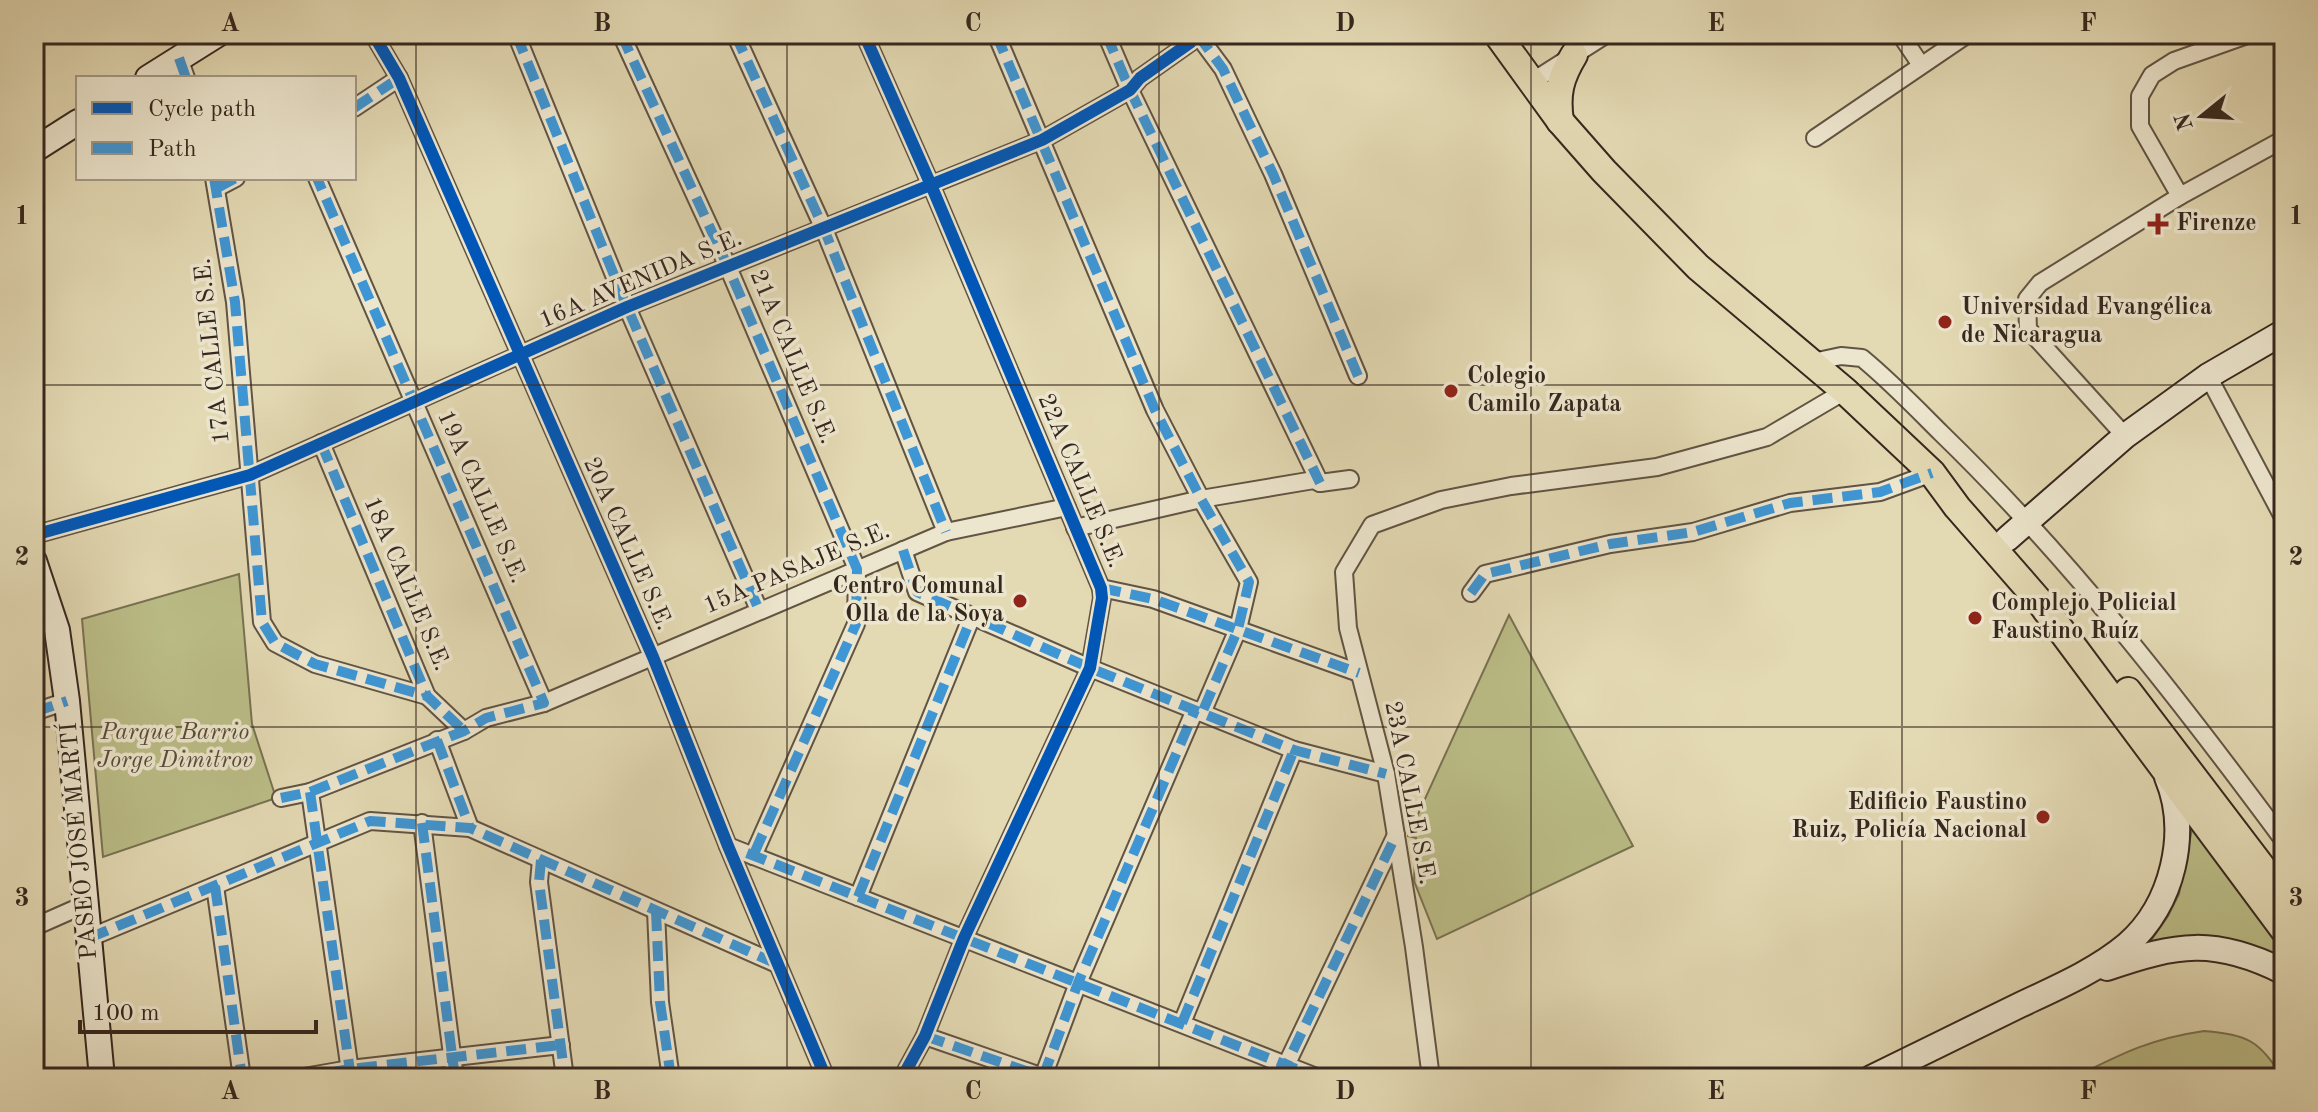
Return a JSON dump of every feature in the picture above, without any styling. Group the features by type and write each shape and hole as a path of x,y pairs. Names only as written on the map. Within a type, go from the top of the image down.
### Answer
{"main road":[{"path":"1497,34 1560,121 1698,267 1845,391 1997,538 2007,539 2107,663 2284,896"},
{"path":"1560,121 1558,90 1562,75 1574,55"},
{"path":"1932,473 2054,621 2284,930"},
{"path":"2007,539 2009,552 2044,595 2054,621"}],"street":[{"path":"155,76 182,68 218,34"},
{"name":"20A CALLE S.E.","path":"373,34 399,78 653,657 728,846 826,1078"},
{"path":"516,34 627,307 759,610"},
{"name":"21A CALLE S.E.","path":"621,34 728,267 857,569"},
{"path":"735,34 824,229 946,532"},
{"name":"22A CALLE S.E.","path":"864,34 1101,588 1090,668 964,938 925,1036 902,1078"},
{"path":"925,1036 1044,1077 1078,983 1238,629 1249,582 1155,410 996,34"},
{"path":"1106,34 1130,90 1320,483"},
{"path":"1195,34 1223,69 1273,174 1358,376"},
{"name":"16A AVENIDA S.E.","path":"34,535 250,475 627,307 1042,140 1130,90 1140,78 1191,42 1195,34"},
{"path":"1533,81 1607,34"},
{"path":"1900,34 1921,65"},
{"path":"1815,138 1968,34"},
{"path":"2180,196 2140,126 2140,96 2152,75 2174,61 2250,34"},
{"path":"356,107 399,78"},
{"path":"34,150 76,123"},
{"path":"2125,436 2028,329 2027,299 2040,283 2180,196 2284,139"},
{"name":"19A CALLE S.E.","path":"318,180 544,703"},
{"name":"17A CALLE S.E.","path":"216,183 235,302 262,622 275,643 315,664 427,696"},
{"path":"2007,539 2125,436 2208,376 2284,332"},
{"path":"1813,362 1841,356 1862,358 1980,471 2117,627 2284,841"},
{"path":"2208,376 2284,519"},
{"name":"23A CALLE S.E.","path":"1431,1078 1386,774 1348,628 1344,572 1372,525 1441,500 1511,486 1657,467 1767,437 1845,391"},
{"name":"18A CALLE S.E.","path":"321,443 427,696 464,731"},
{"path":"1471,593 1485,574 1610,544 1693,532 1790,503 1880,492 1932,473"},
{"path":"1075,528 1201,499 1314,480 1320,483 1350,479"},
{"name":"15A PASAJE S.E.","path":"281,798 310,792 464,731 486,718 544,703 946,532 1067,507"},
{"path":"903,550 917,592 1090,668 1294,750 1386,774"},
{"name":"PASEO JOSÉ MARTÍ","path":"34,561 57,630 67,701 102,1078"},
{"path":"753,856 856,624 857,569"},
{"path":"1101,588 1153,599 1359,673"},
{"path":"858,897 972,616"},
{"path":"34,712 67,701"},
{"path":"437,740 470,828"},
{"path":"1182,1023 1294,750"},
{"path":"1871,1078 2063,984 2125,946 2145,926 2165,889 2175,856 2178,823 2174,792 2165,771"},
{"path":"310,792 350,1073"},
{"path":"89,938 370,821 470,828 777,964"},
{"path":"422,823 455,1078"},
{"path":"1283,1071 1396,835"},
{"path":"728,846 1182,1023 1283,1071 1319,1078"},
{"path":"541,860 539,882 565,1078"},
{"path":"215,886 242,1078"},
{"path":"34,927 86,904"},
{"path":"656,911 660,1002 671,1078"},
{"path":"2063,984 2173,948 2220,950 2245,956 2284,972"},
{"path":"298,1078 561,1045"}],"green space":[{"name":"Parque Barrio Jorge Dimitrov","path":"239,574 252,724 276,798 103,857 82,619"},
{"path":"1509,615 1633,846 1437,939 1414,881 1416,838 1408,836"},
{"path":"2194,819 2284,939 2284,960 2184,937 2150,942 2179,894"},
{"path":"2204,1031 2232,1035 2251,1042 2259,1047 2283,1078 2073,1078 2151,1043"}],"marked path":[{"path":"516,34 627,307 759,610"},
{"path":"621,34 728,267 857,569 856,624 753,856"},
{"path":"735,34 824,229 946,532"},
{"path":"996,34 1155,410 1249,582 1238,629 1202,713"},
{"path":"1106,34 1130,90 1320,483"},
{"path":"1197,34 1223,69 1273,174 1358,376"},
{"path":"179,58 185,76"},
{"path":"356,107 399,78"},
{"path":"214,180 235,302 262,622 275,643 315,664 427,696"},
{"path":"217,188 232,180"},
{"path":"281,798 310,792 464,731 486,718 544,703 318,180"},
{"path":"321,443 427,696 464,731"},
{"path":"1471,593 1485,574 1610,544 1693,532 1790,503 1880,492 1932,473"},
{"path":"903,550 917,592 1090,668 1294,750 1386,774"},
{"path":"1101,588 1153,599 1359,673"},
{"path":"858,897 972,616"},
{"path":"34,712 67,701"},
{"path":"1043,1077 1078,983 1195,710"},
{"path":"437,740 470,828"},
{"path":"1182,1023 1294,750"},
{"path":"310,792 351,1078"},
{"path":"89,938 370,821 470,828 777,964"},
{"path":"422,823 455,1078"},
{"path":"1280,1078 1396,835"},
{"path":"747,853 1319,1078"},
{"path":"541,860 539,882 565,1078"},
{"path":"215,886 242,1078"},
{"path":"656,911 660,1002 671,1078"},
{"path":"925,1036 1046,1078"},
{"path":"298,1078 350,1069 561,1045"}],"cycle path":[{"path":"373,34 399,78 653,657 728,846 826,1078"},
{"path":"864,34 931,185 1101,588 1102,598 1090,668 964,938 925,1036 902,1078"},
{"path":"34,535 250,475 627,307 1042,140 1130,90 1140,78 1191,42 1194,34"}],"place":[{"name":"Firenze","path":"2158,224"},
{"name":"Universidad Evangélica de Nicaragua","path":"1945,322"},
{"name":"Colegio Camilo Zapata","path":"1451,391"},
{"name":"Centro Comunal Olla de la Soya","path":"1020,601"},
{"name":"Complejo Policial Faustino Ruíz","path":"1975,618"},
{"name":"Edificio Faustino Ruiz, Policía Nacional","path":"2043,817"}]}
